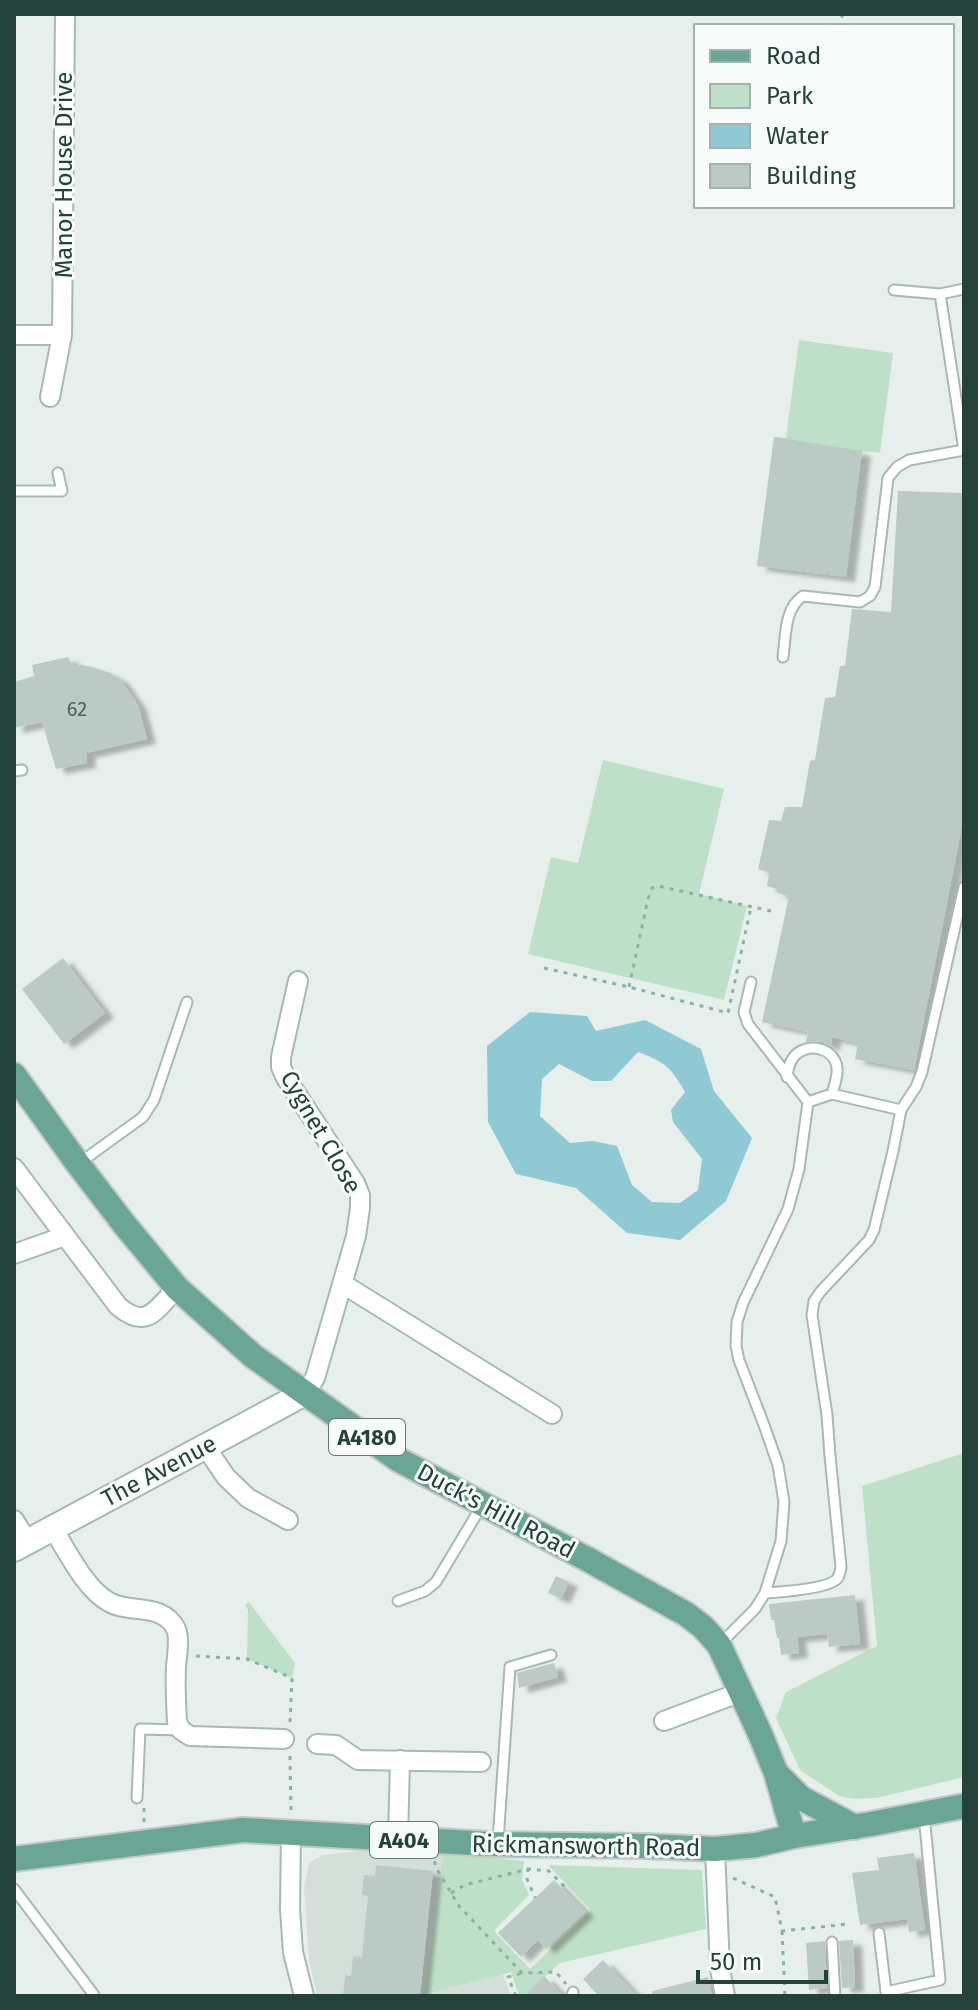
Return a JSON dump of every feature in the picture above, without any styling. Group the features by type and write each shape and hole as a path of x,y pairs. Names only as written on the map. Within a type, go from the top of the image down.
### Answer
{"main road":[{"name":"Duck's Hill Road","path":"14,1075 78,1164 177,1288 253,1356 399,1460 686,1614 703,1627 719,1645 741,1692 776,1773 794,1836"},
{"path":"776,1773 801,1798 855,1827"},
{"name":"Rickmansworth Road","path":"14,1859 243,1830 498,1844 530,1857 645,1846 716,1860 756,1845 794,1836 964,1806"}],"street":[{"name":"Manor House Drive","path":"50,397 62,335 65,14"},
{"path":"14,335 62,335"},
{"name":"Cygnet Close","path":"298,981 281,1067 360,1195 356,1236 343,1284 315,1378 305,1393"},
{"path":"14,1168 118,1306 130,1316 142,1318 152,1314 177,1288"},
{"path":"14,1254 65,1236"},
{"path":"343,1284 552,1414"},
{"name":"The Avenue","path":"21,1546 305,1393"},
{"path":"205,1446 226,1477 248,1498 288,1520"},
{"path":"14,1520 21,1546"},
{"path":"53,1529 92,1589 110,1603 150,1609 166,1617 176,1629 177,1722 181,1730 190,1736 287,1738"},
{"path":"664,1721 741,1692"},
{"path":"317,1744 336,1745 358,1760 481,1762"},
{"path":"398,1840 400,1760"},
{"path":"291,1832 293,1952 304,1996"},
{"path":"716,1860 720,1969 725,1996"}],"lane":[{"path":"894,290 940,294 964,289"},
{"path":"783,657 790,608 796,600 803,596 860,602 870,596 875,587 888,478 897,467 909,460 964,450 940,294"},
{"path":"14,491 62,491 58,473"},
{"path":"765,1593 818,1586 834,1582 839,1576 841,1567 827,1415 812,1315 814,1301 869,1240 874,1230 901,1110 922,1072 964,887"},
{"path":"719,1645 755,1609 765,1593 781,1541 784,1502 778,1465 739,1360 737,1322 788,1209 799,1169 808,1102 748,1024 744,1012 751,982"},
{"path":"78,1164 143,1117 154,1100 187,1002"},
{"path":"787,1077 789,1065 797,1053 806,1048 824,1050 837,1066 832,1094"},
{"path":"808,1102 832,1094 901,1110"},
{"path":"398,1601 425,1591 436,1582 483,1504"},
{"path":"498,1844 510,1667 551,1655"},
{"path":"137,1798 140,1729 181,1730"},
{"path":"879,1933 886,1992 940,1980 924,1815"},
{"path":"14,1889 94,1995"},
{"path":"832,1942 835,1996"}],"path":[{"path":"629,987 652,888 658,886 771,911"},
{"path":"544,968 728,1013 751,907"},
{"path":"177,1654 247,1659 292,1678 287,1738 291,1832"},
{"path":"137,1798 144,1808 145,1842"},
{"path":"436,1842 435,1866 459,1906 522,1973"},
{"path":"451,1893 530,1857"},
{"path":"530,1857 567,1889"},
{"path":"530,1857 527,1879 535,1898"},
{"path":"716,1860 775,1897 782,1931 785,1996"},
{"path":"782,1931 848,1924"},
{"path":"516,1996 508,1977 522,1973 556,1972 573,1994"}],"shaded area":[{"path":"366,1850 443,1853 426,1995 503,1974 511,1996 317,1996 309,1959 304,1887 309,1863 323,1855"}],"green space":[{"path":"799,340 893,353 880,453 862,451 846,577 757,566 774,437 786,438"},
{"path":"603,760 724,789 699,894 747,906 724,1000 528,954 551,857 578,863"},
{"path":"964,1453 964,1777 877,1798 839,1796 800,1770 776,1718 786,1692 877,1646 862,1486"},
{"path":"249,1602 295,1663 292,1678 247,1659 248,1610 245,1605"},
{"path":"443,1853 524,1861 522,1880 529,1895 494,1931 530,1969 591,1910 548,1865 702,1870 706,1929 560,1963 524,1996 519,1996 511,1972 425,1995"}],"water":[{"path":"530,1012 587,1016 596,1031 645,1020 701,1049 714,1091 752,1138 726,1201 680,1240 627,1233 576,1188 516,1174 488,1122 487,1046","holes":["638,1052 666,1066 685,1092 671,1110 673,1122 702,1159 698,1190 680,1203 652,1202 632,1185 617,1146 593,1141 570,1143 540,1116 542,1079 559,1064 592,1081 611,1081"]}],"building":[{"path":"774,437 862,451 846,577 757,566"},
{"path":"898,491 964,493 964,803 914,1070 855,1059 858,1043 832,1037 831,1046 820,1041 806,1042 808,1032 762,1022 789,896 767,886 769,873 758,869 769,820 781,821 785,807 802,807 810,761 815,760 825,698 835,697 840,666 845,666 852,609 891,612"},
{"path":"68,657 73,666 92,667 120,679 138,705 147,739 86,753 87,763 56,769 42,722 14,728 14,682 34,676 32,665"},
{"path":"63,958 105,1013 64,1044 22,989"},
{"path":"556,1576 569,1582 561,1599 548,1593"},
{"path":"855,1595 860,1644 829,1647 827,1634 797,1637 799,1653 781,1655 769,1604"},
{"path":"554,1663 558,1677 519,1688 517,1673"},
{"path":"914,1853 925,1930 909,1932 907,1919 860,1925 852,1873 879,1870 877,1858"},
{"path":"376,1865 433,1871 420,1996 343,1996 345,1975 351,1976 353,1956 362,1957 368,1896 362,1895 364,1875 375,1876"},
{"path":"554,1880 585,1912 546,1949 538,1940 521,1957 498,1933"},
{"path":"853,1940 855,1987 842,1988 839,1941"},
{"path":"825,1941 827,1988 809,1990 806,1943"},
{"path":"603,1960 637,1996 599,1996 583,1979"},
{"path":"544,1976 563,1996 524,1996"},
{"path":"708,1977 712,1996 653,1996 652,1991"}]}
